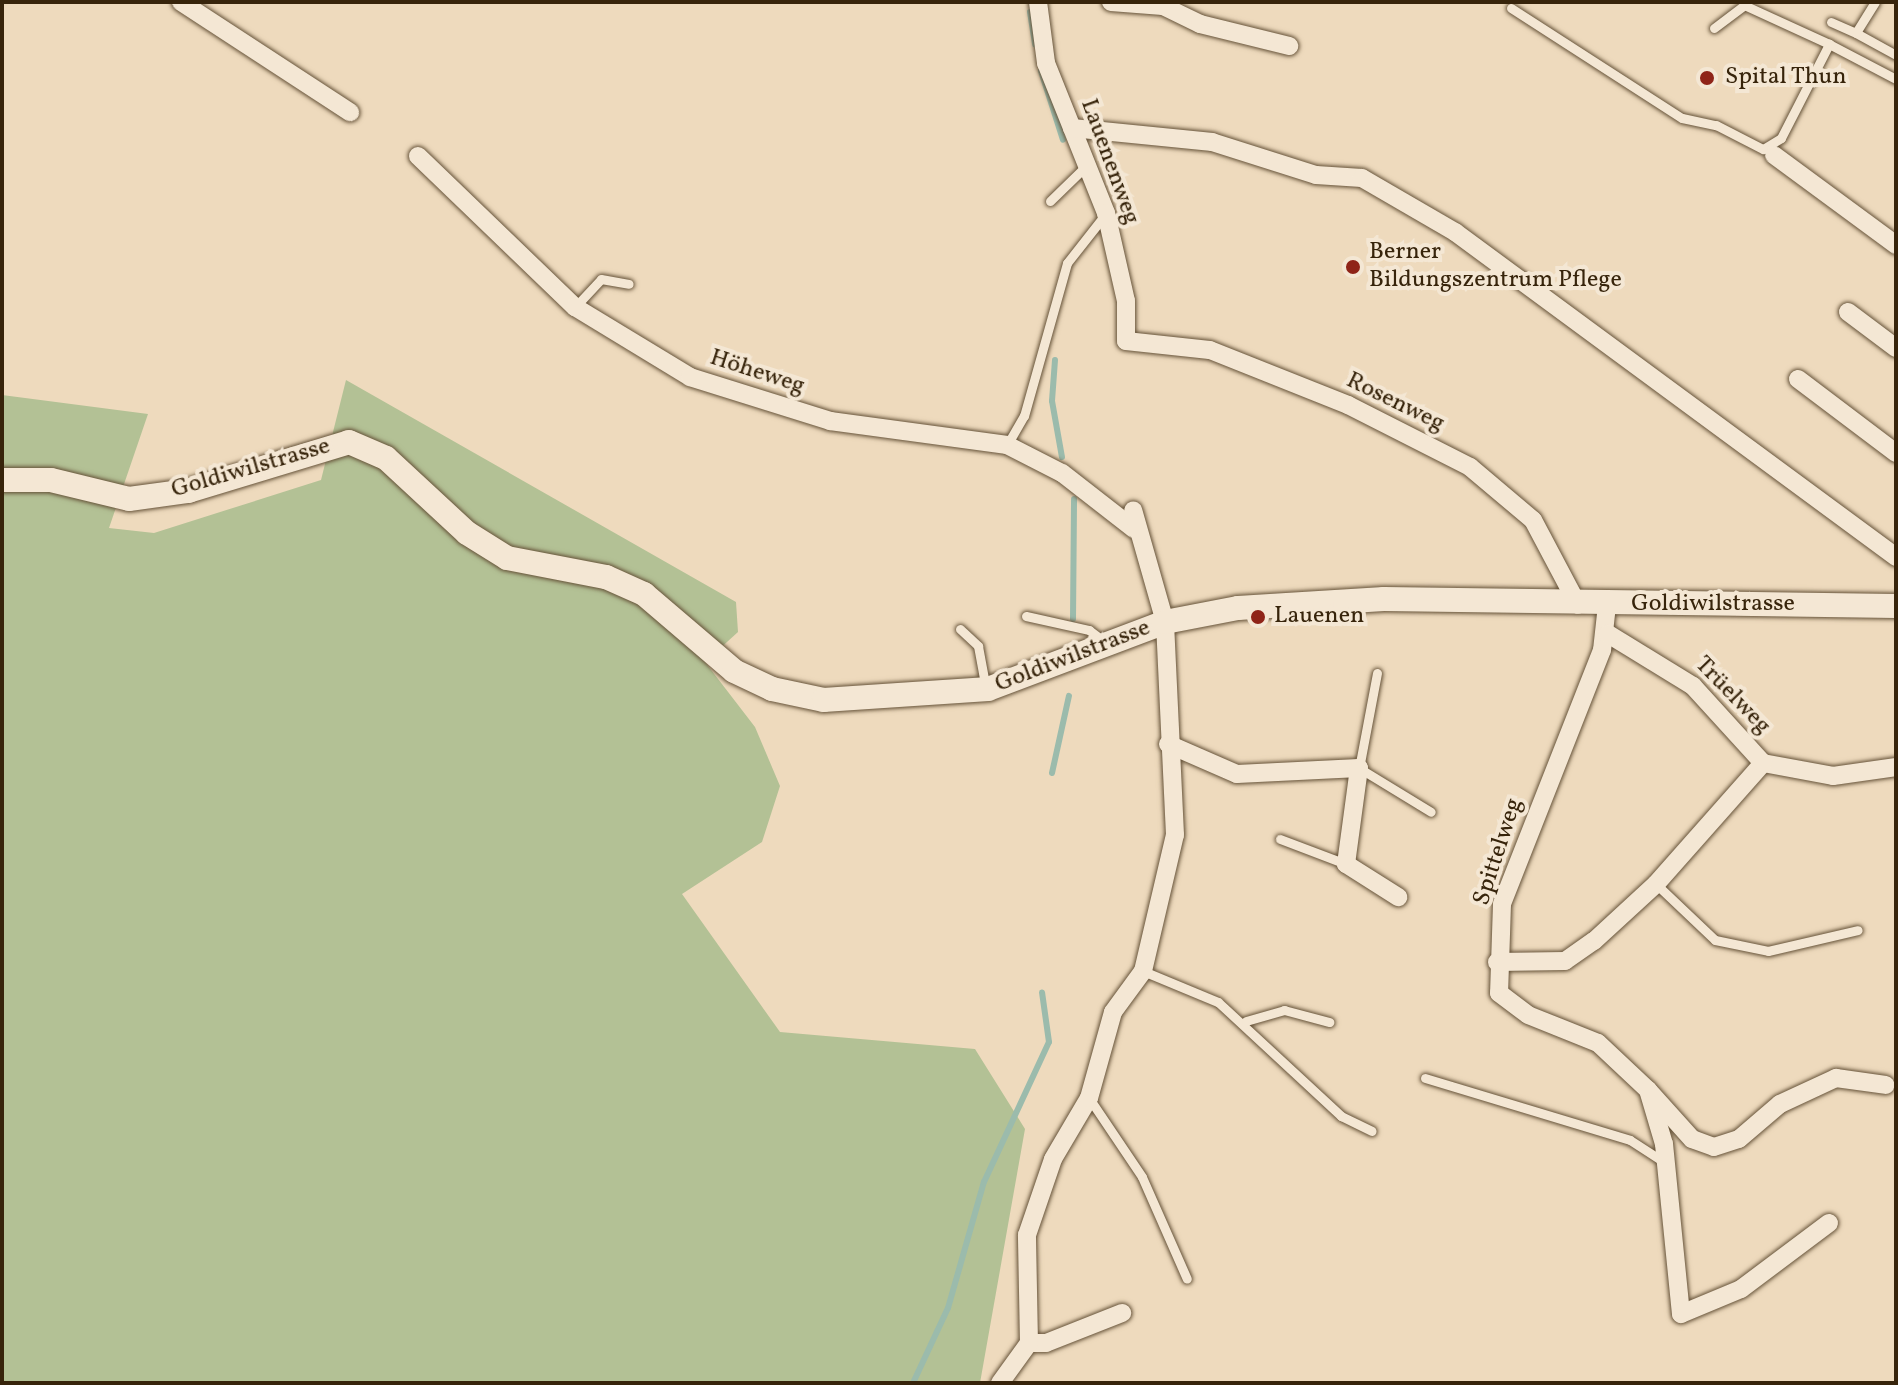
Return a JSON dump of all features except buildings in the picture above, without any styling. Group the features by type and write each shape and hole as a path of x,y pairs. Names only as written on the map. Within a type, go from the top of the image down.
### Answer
{"street":[{"path":"181,2 350,112"},
{"path":"1111,2 1163,6 1200,24 1289,46"},
{"name":"Lauenenweg","path":"1035,3 1046,63 1089,163 1106,213 1126,301 1126,341"},
{"path":"1072,128 1212,142 1316,175 1362,178 1455,232 1896,557"},
{"path":"1774,155 1896,245"},
{"name":"Höheweg","path":"418,156 575,307 704,381 830,421 1007,445 1062,473 1133,520 1165,622"},
{"path":"1848,312 1896,348"},
{"name":"Rosenweg","path":"1126,341 1210,350 1348,405 1470,467 1533,520 1578,605"},
{"path":"1798,379 1896,453"},
{"name":"Goldiwilstrasse","path":"2,480 51,480 129,499 188,491 349,442 386,458 467,533 507,558 606,577 644,594 734,671 772,689 824,700 986,689 1165,622 1238,608 1384,599 1578,605 1896,606"},
{"name":"Spittelweg","path":"1607,605 1608,634 1502,904 1497,962 1499,993 1511,1006 1598,1043 1648,1090 1692,1139 1714,1147 1739,1139 1780,1104 1836,1078 1886,1085"},
{"path":"1000,1383 1029,1343 1027,1235 1053,1159 1089,1098 1113,1012 1143,971 1175,835 1168,744 1165,622"},
{"name":"Trüelweg","path":"1497,962 1565,961 1656,884 1763,763 1693,686 1608,634"},
{"path":"1168,744 1237,774 1359,768 1346,864 1398,897"},
{"path":"1763,763 1833,776 1896,767"},
{"path":"1648,1090 1666,1164 1681,1314 1741,1289 1829,1223"},
{"path":"1029,1343 1046,1343 1122,1313"}],"lane":[{"path":"1856,33 1875,2"},
{"path":"1714,28 1744,5 1896,79"},
{"path":"1511,8 1682,118 1716,125 1763,149 1781,138 1829,44"},
{"path":"1831,22 1896,55"},
{"path":"1050,201 1089,163"},
{"path":"1007,445 1024,416 1067,263 1106,213"},
{"path":"575,307 601,279 629,284"},
{"path":"1026,616 1089,630 1107,644"},
{"path":"960,629 978,646 986,689"},
{"path":"1377,673 1359,768 1431,812"},
{"path":"1280,839 1346,864"},
{"path":"1656,884 1715,940 1768,951 1858,930"},
{"path":"1143,971 1246,1021 1306,1087 1372,1131"},
{"path":"1246,1021 1284,1010 1329,1022"},
{"path":"1425,1078 1630,1140 1666,1164"},
{"path":"1089,1098 1142,1177 1187,1279"}],"green space":[{"path":"346,380 736,602 738,632 705,662 755,727 780,786 762,842 682,894 780,1032 975,1049 1025,1129 980,1383 2,1383 2,395 148,414 109,528 154,533 321,480"}],"waterway":[{"path":"1030,12 1035,45"},
{"path":"1041,71 1063,140"},
{"path":"1055,360 1052,401 1062,457"},
{"path":"1073,619 1074,499"},
{"path":"1052,773 1069,696"},
{"path":"913,1383 948,1308 984,1182 1049,1042 1042,992"}],"place":[{"name":"Spital Thun","path":"1707,78"},
{"name":"Berner Bildungszentrum Pflege","path":"1353,267"},
{"name":"Lauenen","path":"1258,617"}]}
